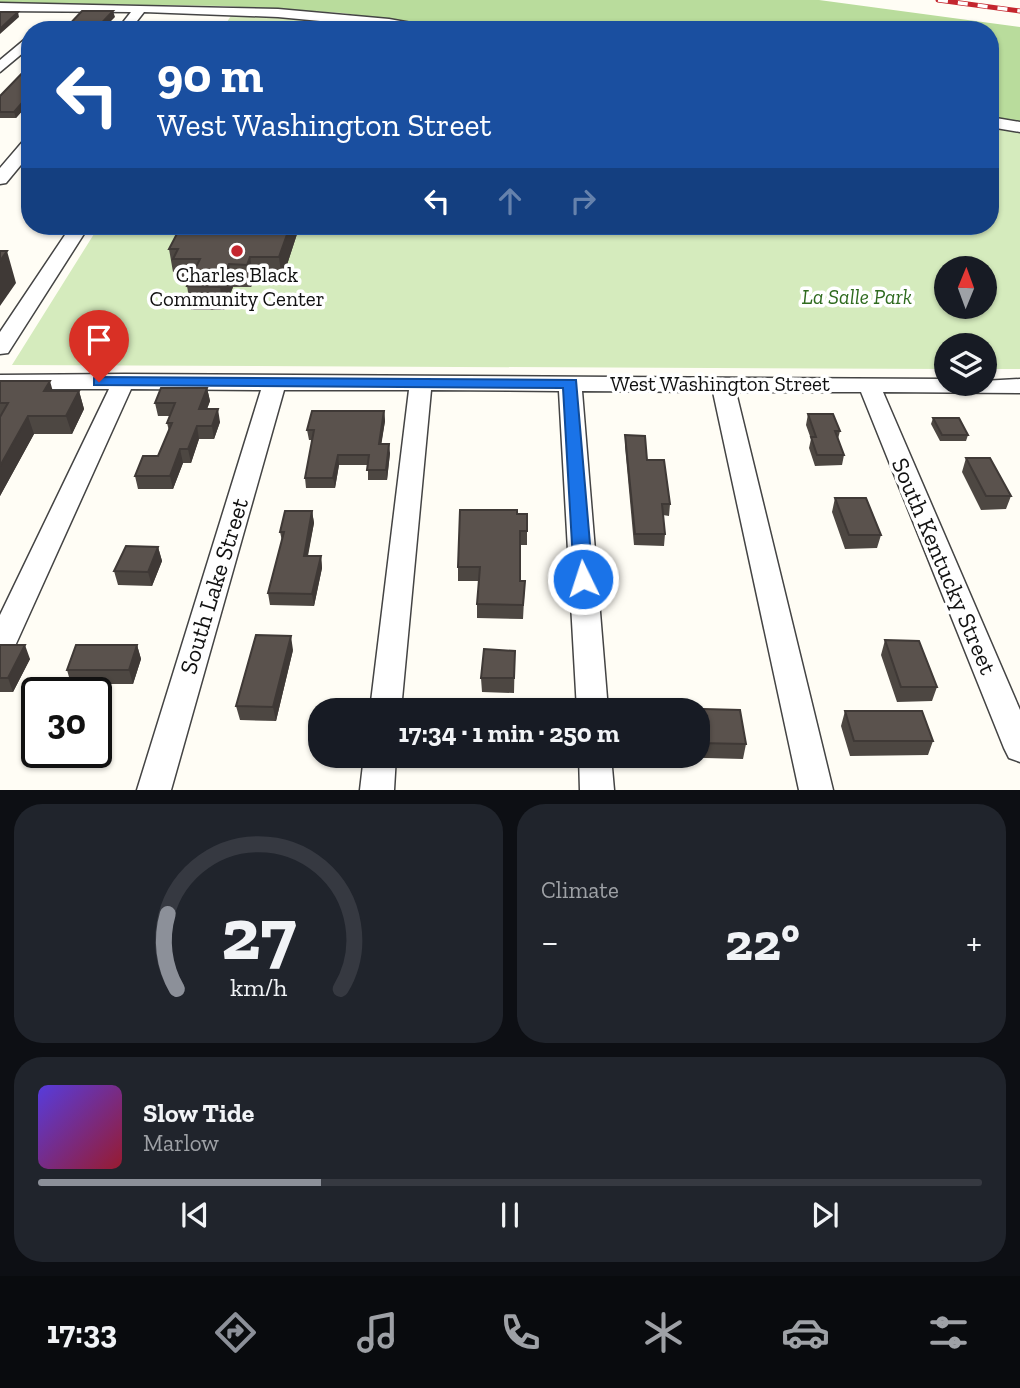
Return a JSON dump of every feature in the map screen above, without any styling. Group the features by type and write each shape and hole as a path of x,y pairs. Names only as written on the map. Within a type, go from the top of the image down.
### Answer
{"street":[{"path":"0,8 141,8 217,14 330,16 371,21"},
{"path":"47,21 61,8"},
{"path":"130,21 141,8"},
{"path":"0,68 21,48"},
{"path":"999,124 1020,127"},
{"path":"3,173 21,153"},
{"path":"0,348 74,235"},
{"name":"West Washington Street","path":"0,382 1020,386"},
{"path":"0,646 124,382"},
{"name":"South Lake Street","path":"154,789 275,382"},
{"path":"386,698 421,383"},
{"path":"570,383 591,698"},
{"path":"723,384 816,789"},
{"name":"South Kentucky Street","path":"869,385 1020,748"},
{"path":"377,789 379,768"},
{"path":"596,768 597,789"}],"green space":[{"path":"0,0 819,0 975,21 399,21 342,13 223,6 0,3"},
{"path":"232,14 342,21 228,21"},
{"path":"999,24 1020,27 1020,122 999,118"},
{"name":"La Salle Park","path":"999,127 1020,131 1020,369 997,369 997,333 934,333 934,369 12,365 93,235 999,235"}],"building":[{"path":"82,11 113,11 104,21 73,21"},
{"path":"0,12 18,12 0,29"},
{"path":"21,74 21,104 14,112 0,112 0,96"},
{"path":"176,235 287,235 279,257 250,257 247,265 229,264 220,287 187,286 200,259 173,259 178,249 169,249"},
{"path":"0,251 7,251 0,261"},
{"path":"0,381 50,381 44,391 79,391 66,416 28,416 0,466 0,417 8,403 0,403"},
{"path":"161,388 207,388 199,409 218,409 212,426 197,426 188,449 180,449 170,476 135,476 143,456 158,456 172,423 167,423 175,403 155,403"},
{"path":"312,411 384,411 379,444 389,444 386,470 367,470 369,455 338,455 333,478 305,478 314,430 307,430"},
{"path":"808,414 833,414 840,431 835,431 844,455 817,455 811,437 816,437"},
{"path":"933,418 959,418 968,435 942,435"},
{"path":"625,435 645,436 647,460 664,460 670,504 662,504 665,534 635,534"},
{"path":"966,458 990,458 1011,496 986,496"},
{"path":"835,498 866,498 881,535 849,535"},
{"path":"460,510 517,510 517,514 527,514 527,531 520,531 520,581 525,581 523,605 477,604 480,567 458,567"},
{"path":"285,511 312,511 304,556 321,556 312,594 268,593 284,532 280,532"},
{"path":"126,546 158,547 148,572 114,571"},
{"path":"256,635 291,636 273,707 236,706"},
{"path":"885,640 919,641 937,687 901,687"},
{"path":"0,645 25,645 8,678 0,678"},
{"path":"76,645 137,645 129,670 67,670"},
{"path":"484,649 515,651 514,678 481,678"},
{"path":"710,709 740,710 746,744 710,743"},
{"path":"845,711 922,711 933,741 854,741"}],"railway":[{"path":"938,0 1020,11"}],"place":[{"name":"Charles Black Community Center","path":"237,251"}],"route":[{"path":"99,382 570,383 583,579"}]}
